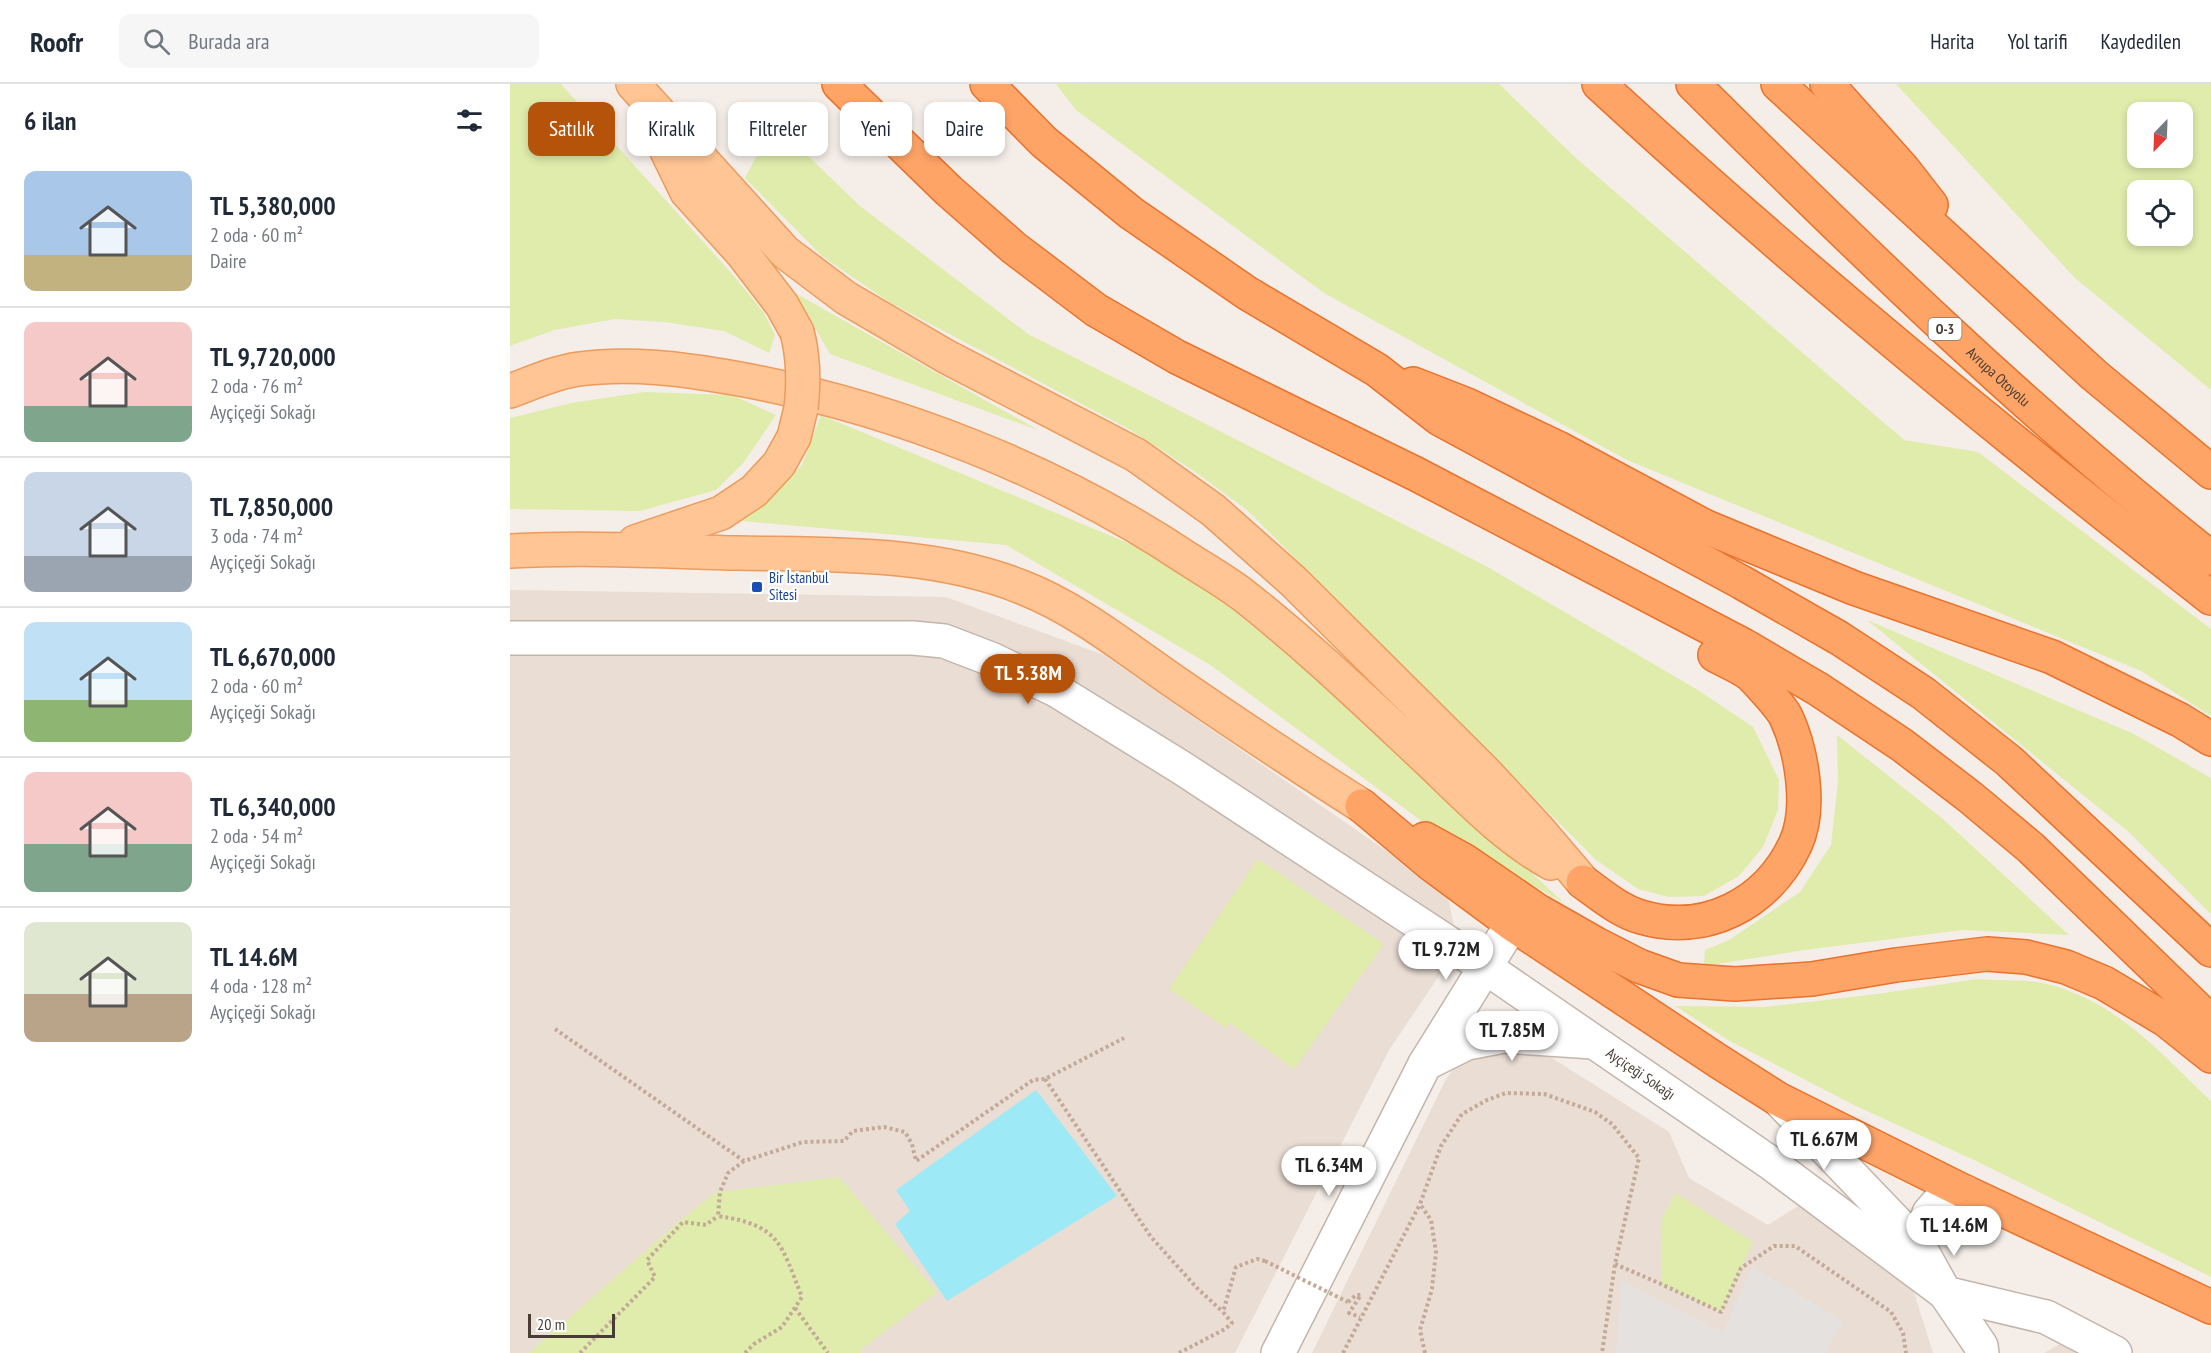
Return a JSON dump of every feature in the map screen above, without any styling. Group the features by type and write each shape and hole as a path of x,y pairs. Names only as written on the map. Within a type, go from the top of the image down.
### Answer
{"highway":[{"path":"839,84 949,191 998,234 1096,310 1177,357 1416,474 1743,645 1818,689 1902,745 2031,848 2211,1022"},
{"path":"987,84 1044,142 1131,213 1247,293 1377,370 1440,419 1741,582 1839,638 1923,693 2009,761 2211,950"},
{"path":"1599,84 1696,173 1851,306 2067,484 2211,598"},
{"name":"Avrupa Otoyolu","path":"1694,84 1931,317 2082,450 2211,558"},
{"path":"1778,84 2094,375 2211,472"},
{"path":"1827,84 1903,169 1985,276"},
{"path":"1377,370 1467,405 1706,527 1854,588 2052,657 2180,720 2211,739"},
{"path":"1562,549 1616,599 1750,675 1785,716 1800,759 1805,806 1796,844 1778,873 1753,899 1720,918 1682,923 1641,917 1608,901 1583,882"},
{"path":"1362,806 1431,864 1512,924 1778,1099 1965,1192 2211,1307"},
{"path":"1362,806 1465,861 1538,911 1596,944 1639,966 1678,980 1735,984 1801,980 1987,954 2026,957 2066,967 2104,983 2166,1020 2211,1056"}],"main road":[{"path":"613,550 721,513 753,491 779,464 794,437 804,381 803,353 797,332 782,305 743,254 687,192 664,147 643,95"},
{"path":"643,95 785,252 846,298 947,357 1136,455 1213,510 1293,581 1486,773 1583,882"},
{"path":"510,391 577,369 642,366 713,375 781,387 832,401 940,435 1020,467 1089,500 1162,541 1241,594 1338,675 1472,801 1532,853 1583,882"},
{"path":"510,534 525,550 831,555 900,559 965,569 1025,588 1080,617 1362,806"}],"street":[{"path":"510,638 913,638 944,641 991,659 1056,690 1182,768 1595,1042"},
{"path":"1278,1353 1425,1064 1512,924"},
{"name":"Ayçiçeği Sokağı","path":"1425,1064 1467,1043 1504,1036 1595,1042 1772,1164 1945,1293 1982,1346 1982,1353"},
{"path":"1778,1099 1919,1245 1945,1293 2046,1317 2115,1353"},
{"path":"1919,1245 1929,1213 1943,1197 1965,1192"}],"path":[{"path":"555,1029 744,1161"},
{"path":"718,1216 720,1192 728,1173 744,1161 803,1142 844,1142 853,1131 884,1127 905,1132 912,1144 916,1161 1033,1080 1045,1079 1124,1038"},
{"path":"1045,1079 1151,1237 1232,1323 1179,1353"},
{"path":"1343,1353 1420,1204 1441,1146 1462,1114 1487,1100 1506,1093 1544,1094 1595,1112 1612,1124 1639,1158 1615,1264 1602,1353"},
{"path":"1420,1204 1431,1221 1436,1252 1432,1289 1420,1330 1425,1353"},
{"path":"580,1353 655,1277 647,1260 683,1222 706,1225 718,1216 744,1219 768,1232 781,1245 802,1297 782,1327 754,1344 745,1353"},
{"path":"1615,1264 1721,1312 1741,1268 1774,1246 1795,1246 1891,1312 1903,1333 1906,1353"},
{"path":"1223,1312 1236,1267 1257,1259 1348,1302 1356,1295 1361,1295 1349,1313 1360,1317"},
{"path":"795,1308 828,1353"}],"shaded area":[{"path":"510,590 946,597 1104,655 1447,893 1455,931 1449,961 1389,1050 1235,1353 510,1353"},
{"path":"1516,1048 1544,1053 1669,1132 1689,1178 1768,1225 1798,1206 1911,1283 1933,1353 1312,1353 1446,1079 1461,1060"},
{"path":"1752,1266 1843,1321 1825,1353 1616,1353 1621,1280 1723,1332"},
{"path":"2069,1339 2096,1353 2044,1353"}],"green space":[{"path":"510,84 561,84 577,102 528,102 528,156 615,156 615,144 734,276 764,313 775,335 769,353 724,331 664,322 615,319 554,330 510,346"},
{"path":"1056,84 1499,84 1577,159 1904,440 1978,452 2211,629 2211,716 2141,671 1627,460 1324,293 1076,110"},
{"path":"1896,84 2211,84 2211,390 2075,278"},
{"path":"757,156 808,156 860,206 1028,334 1484,565 1698,690 1753,727 1779,780 1778,810 1763,847 1739,876 1704,896 1669,897 1638,889 1596,860 1247,510 1194,471 1129,429 889,302 822,256 745,178"},
{"path":"795,293 1038,430 830,354"},
{"path":"645,392 732,395 776,415 744,462 716,490 640,511 510,509 510,418 571,403"},
{"path":"821,415 1171,561 1364,715 1564,903 1431,828 1212,666 1006,545 742,521 802,465"},
{"path":"1867,620 2134,734 2211,778 2211,914 2130,833"},
{"path":"1837,735 1944,820 2069,935 1962,930 1805,950 1704,966 1705,950 1729,940 1800,892 1831,845 1838,781"},
{"path":"1258,859 1384,944 1294,1069 1230,1023 1226,1028 1169,989"},
{"path":"1977,979 2039,982 2072,992 2095,1003 2137,1031 2211,1101 2211,1277 1974,1160 1854,1105 1728,1040 1675,1006 1764,1007 1877,994"},
{"path":"839,1177 937,1292 860,1350 861,1353 529,1353 716,1192"},
{"path":"1675,1193 1753,1242 1721,1312 1661,1284 1662,1219"}],"water":[{"path":"1036,1090 1117,1196 947,1301 895,1224 910,1211 896,1190"}],"place":[{"name":"Bir İstanbul Sitesi","path":"757,587"}]}
